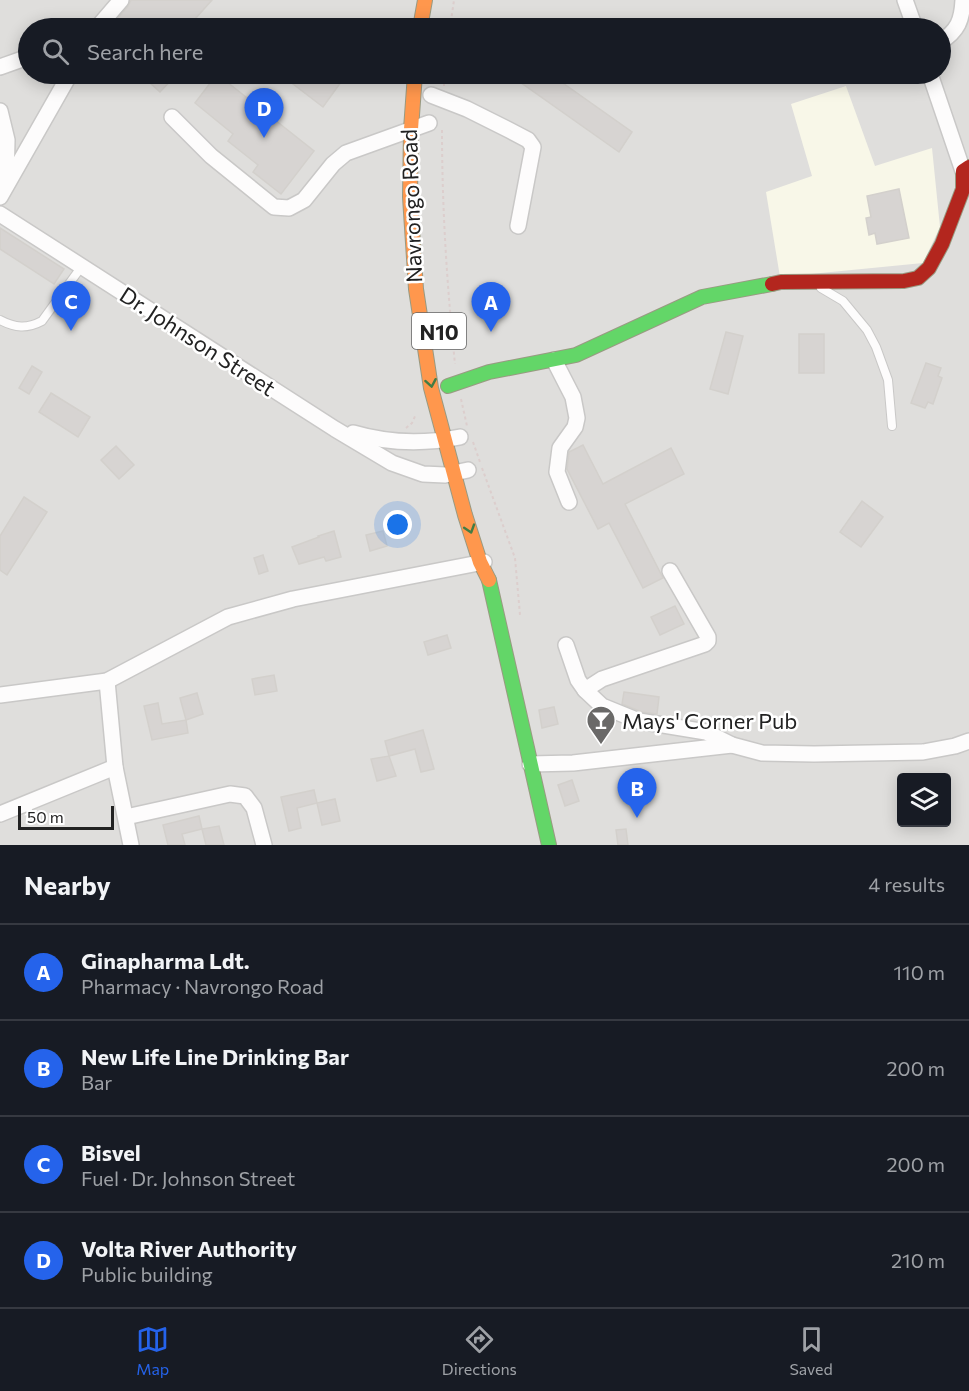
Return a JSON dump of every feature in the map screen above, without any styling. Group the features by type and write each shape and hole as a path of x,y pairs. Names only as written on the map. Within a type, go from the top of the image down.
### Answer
{"main road":[{"path":"422,18 425,0"},
{"name":"Navrongo Road","path":"415,84 411,129 410,197 416,289 431,388 462,450"},
{"name":"Navrongo Road","path":"433,126 435,93"},
{"path":"450,385 489,372 576,355 702,297 781,282 904,281 918,278 929,268 942,244 963,189 967,170"},
{"name":"N10","path":"462,450 549,845"},
{"name":"N10","path":"482,524 485,562"}],"street":[{"path":"106,18 121,0"},
{"path":"905,0 911,18"},
{"path":"951,36 962,17 963,0"},
{"path":"0,67 18,61"},
{"path":"3,192 64,84"},
{"path":"934,84 967,170"},
{"path":"435,93 528,140 533,147 518,226"},
{"path":"0,111 7,140 3,192"},
{"path":"172,117 211,156 274,207 289,208 304,200 333,164 346,153 411,129 433,126"},
{"name":"Dr. Johnson Street","path":"0,214 336,429 392,463 423,474 445,475 462,450 378,440 336,429"},
{"path":"554,360 573,397 577,418 574,427 560,448 557,472 569,502"},
{"path":"0,695 106,681 228,617 293,599 485,562"},
{"path":"585,690 602,679 705,644 708,641 708,637 670,571"},
{"path":"566,645 579,680 585,690 602,706 639,721 706,732 732,745 762,753 922,752 969,741"},
{"path":"106,681 115,767 131,845"},
{"path":"530,764 573,763 732,745"},
{"path":"0,814 115,767"},
{"path":"126,818 230,794 245,796 254,808 264,845"}],"lane":[{"path":"0,320 14,327 42,321 82,266"},
{"path":"811,281 843,301 867,330 888,380 892,426"}],"path":[{"path":"451,18 454,0"},
{"path":"435,93 439,84"},
{"path":"433,126 445,240 450,385 462,450 516,558 520,615"}],"shaded area":[{"path":"0,0 969,0 969,845 0,845"},
{"path":"846,86 875,166 932,148 940,227 923,263 780,277 766,192 812,176 791,104"}],"building":[{"path":"131,0 212,0 196,18 118,18"},
{"path":"151,84 168,84 160,92"},
{"path":"209,84 230,84 314,151 281,194 253,172 258,165 228,141 233,134 195,103"},
{"path":"293,84 340,84 323,107"},
{"path":"523,84 564,84 632,132 619,152"},
{"path":"899,189 909,238 877,244 875,233 869,235 866,218 871,217 867,196"},
{"path":"0,228 64,269 54,284 0,249"},
{"path":"726,332 743,336 728,394 710,389"},
{"path":"799,334 824,334 824,373 799,373"},
{"path":"926,363 941,368 938,376 942,378 933,404 928,402 925,408 911,403"},
{"path":"32,366 42,372 29,394 19,388"},
{"path":"51,393 90,417 78,437 39,412"},
{"path":"583,445 603,484 671,448 684,474 625,504 663,578 643,588 609,523 598,529 567,469 569,452"},
{"path":"116,446 134,465 119,479 101,460"},
{"path":"24,497 47,512 7,575 0,570 0,536"},
{"path":"862,501 883,517 861,547 840,532"},
{"path":"334,531 341,557 326,561 324,557 299,564 292,547"},
{"path":"383,531 387,546 370,551 366,535"},
{"path":"263,555 268,571 259,574 254,558"},
{"path":"675,606 684,624 660,635 651,617"},
{"path":"447,635 451,648 428,655 424,642"},
{"path":"274,675 277,691 255,695 252,679"},
{"path":"624,692 659,697 657,714 642,712 622,704"},
{"path":"197,693 203,714 186,720 180,698"},
{"path":"158,703 162,724 186,720 188,733 152,740 144,706"},
{"path":"554,707 558,724 542,728 539,710"},
{"path":"423,730 434,769 421,772 415,749 389,756 385,741"},
{"path":"389,756 396,776 377,781 371,759"},
{"path":"572,780 579,801 565,806 558,785"},
{"path":"314,790 317,803 297,808 301,828 289,831 281,797"},
{"path":"335,799 340,821 322,825 317,803"},
{"path":"199,816 202,829 182,834 185,845 168,845 163,825"},
{"path":"219,826 224,845 206,845 202,829"},
{"path":"626,829 628,845 618,845 616,830"}],"traffic: fast":[{"path":"448,386 489,372 576,355 702,297 772,284"},
{"path":"489,580 549,845"}],"traffic: slow":[{"path":"422,18 425,0"},
{"path":"414,84 410,197 416,289 431,388 465,515 480,562 489,580"}],"traffic: jam":[{"path":"772,284 904,281 918,278 929,268 942,244 963,189 963,171 969,167"}],"place":[{"name":"Volta River Authority","path":"264,138"},
{"name":"Bisvel","path":"71,331"},
{"name":"Ginapharma Ldt.","path":"491,332"},
{"name":"Mays' Corner Pub","path":"601,746"},
{"name":"New Life Line Drinking Bar","path":"637,818"}]}
